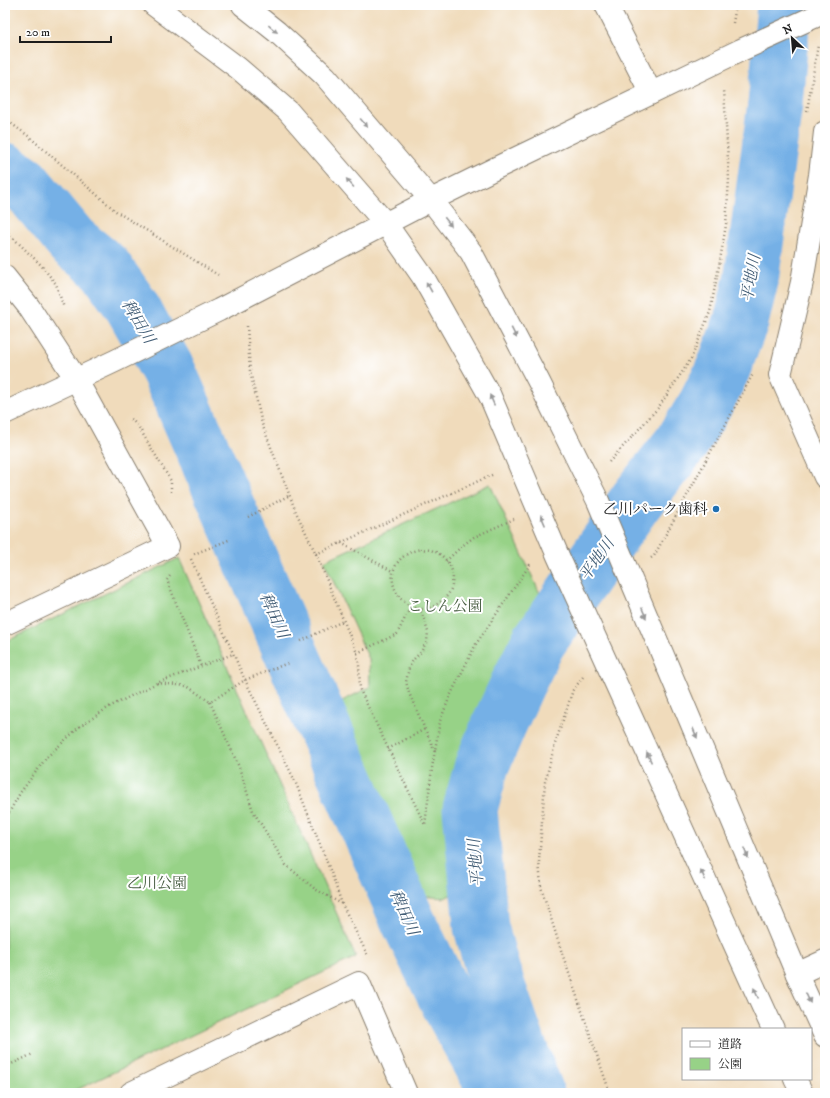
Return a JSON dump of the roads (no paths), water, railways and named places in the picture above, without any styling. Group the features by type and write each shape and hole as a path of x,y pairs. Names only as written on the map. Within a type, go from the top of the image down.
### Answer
{"street":[{"path":"154,5 238,68 288,111 386,224 423,276 490,396 558,556 773,1028"},
{"path":"243,5 277,32 325,76 431,200 471,252 539,382 598,501 797,974 825,1036"},
{"path":"606,5 652,93"},
{"path":"5,412 115,361 219,310 431,200 741,50 817,16"},
{"path":"825,132 820,175 802,282 780,375 825,477"},
{"path":"5,277 29,307 76,379 168,546 5,624"},
{"path":"797,974 825,961"},
{"path":"131,1093 359,983 406,1093"},
{"path":"796,1080 802,1093"}],"waterway":[{"name":"平地川","path":"537,1093 493,972 481,927 470,809 482,765 518,683 538,643 636,501 682,442 705,405 723,369 741,322 751,281 775,104 784,5"},
{"name":"稗田川","path":"5,170 24,183 72,241 105,268 131,305 168,370 408,921 452,1011 497,1093"}],"place":[{"name":"乙川パーク歯科","path":"716,509"}],"park label":[{"name":"こしん公園","path":"445,606"},
{"name":"乙川公園","path":"157,883"}]}
